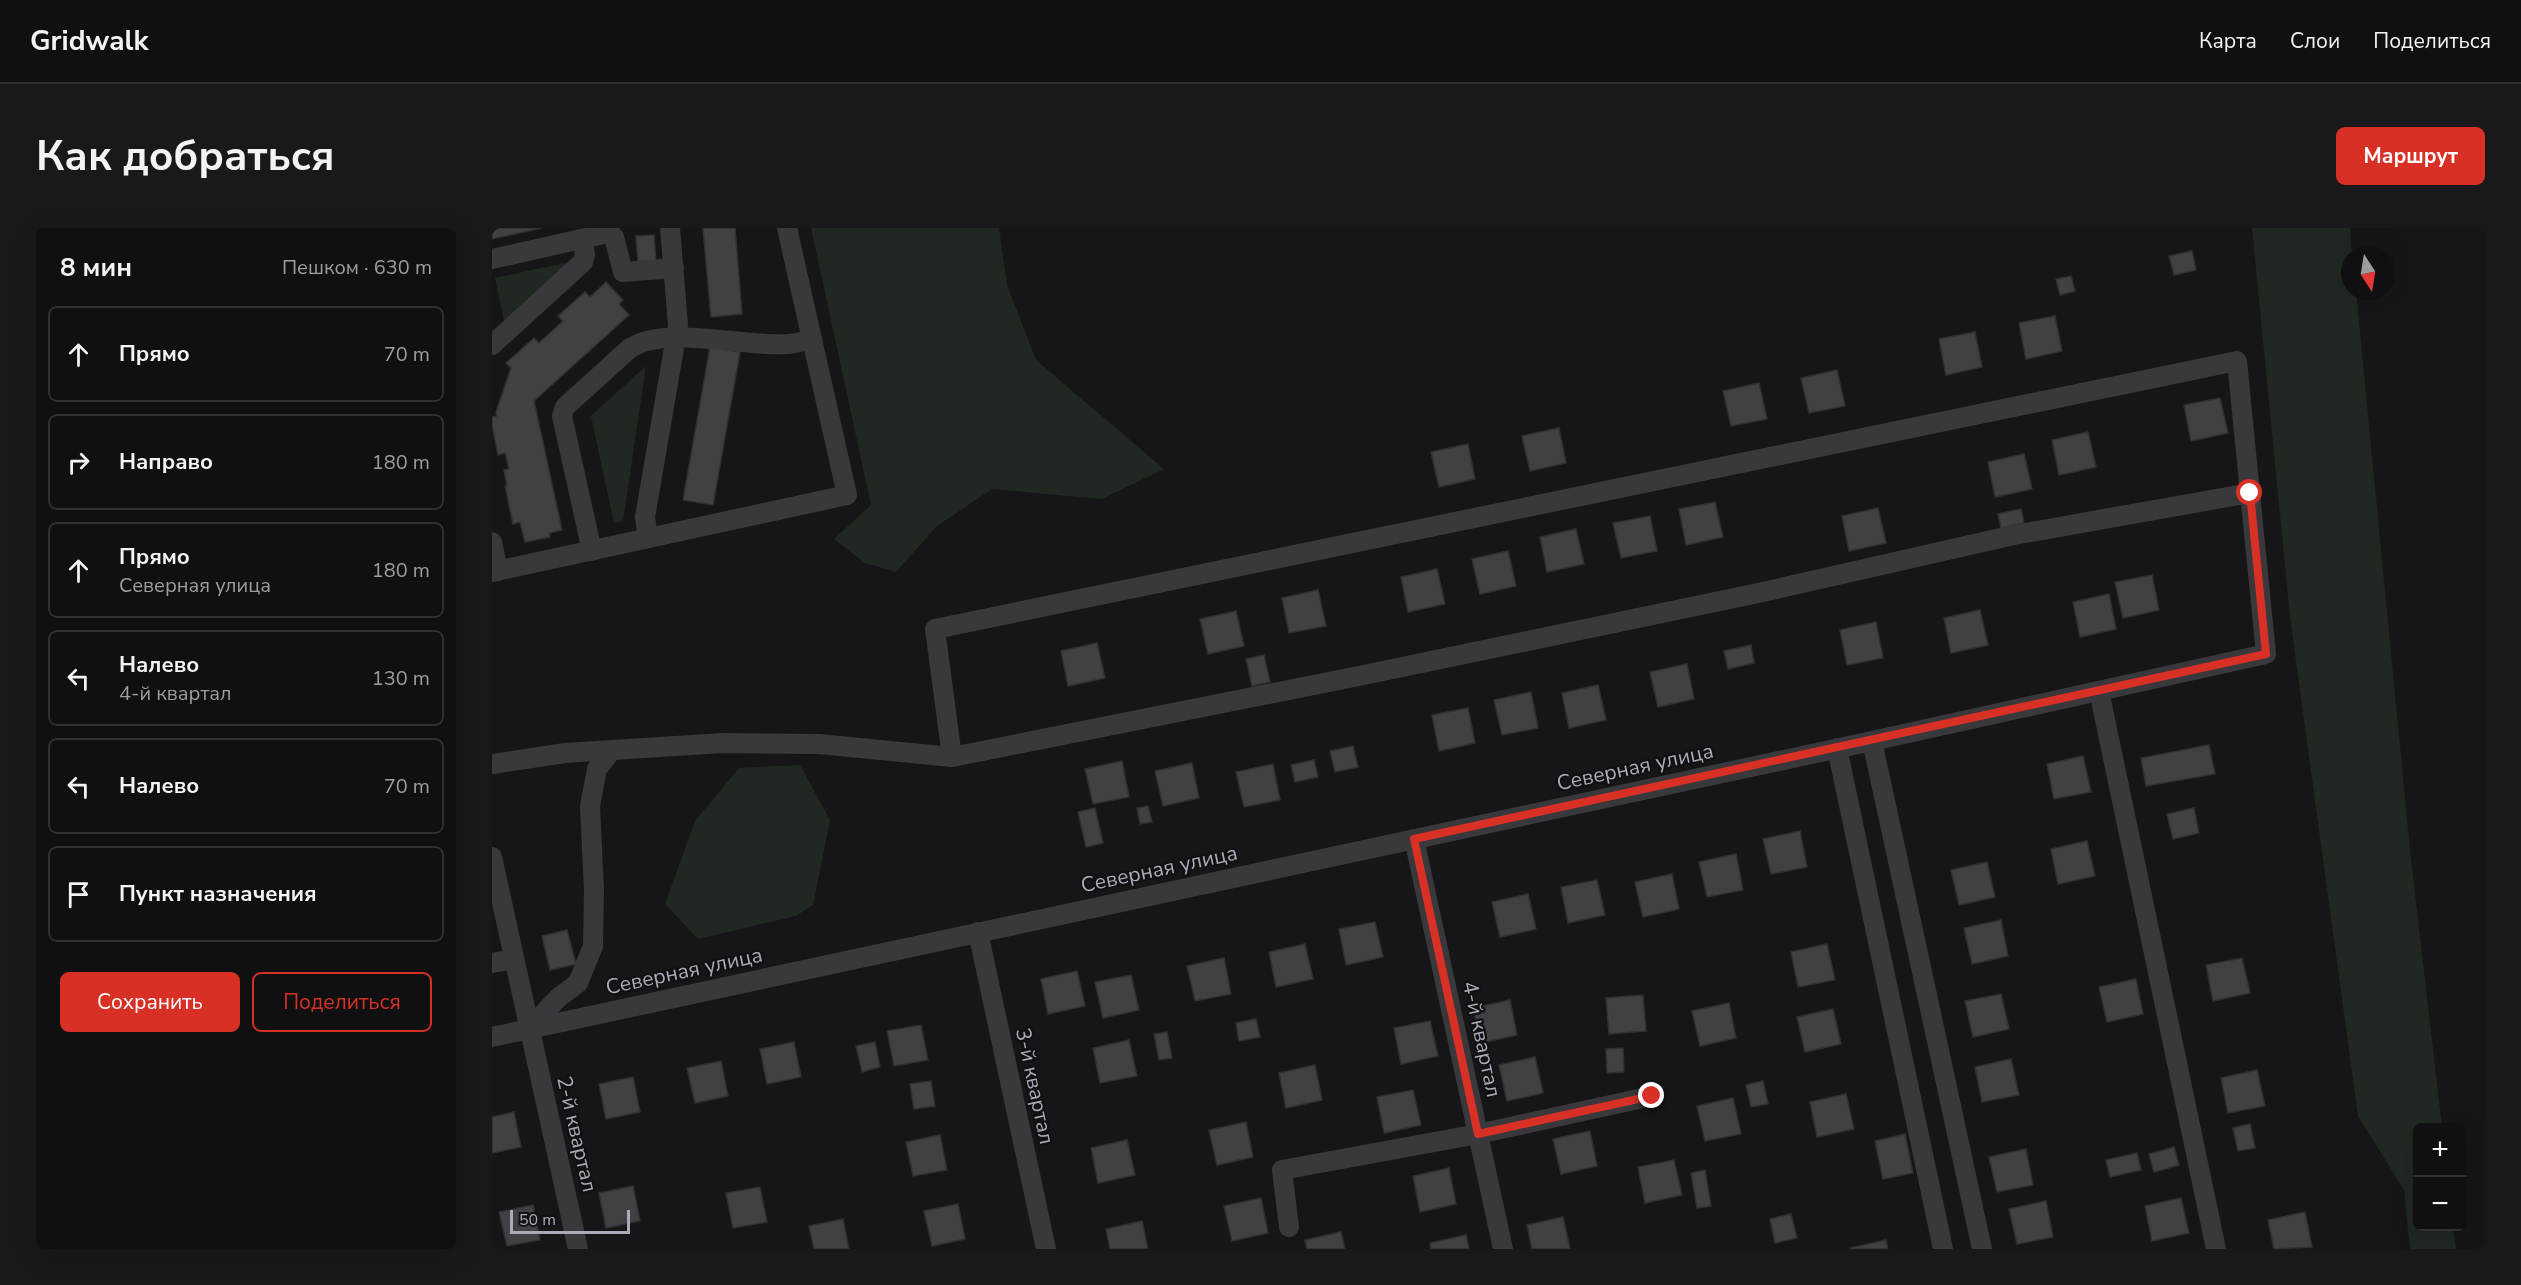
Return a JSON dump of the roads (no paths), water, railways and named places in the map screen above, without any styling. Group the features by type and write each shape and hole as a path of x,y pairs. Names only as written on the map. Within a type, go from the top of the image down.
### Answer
{"street":[{"path":"648,538 645,517 678,315 670,228"},
{"path":"492,542 495,572 847,495 787,228"},
{"path":"492,259 612,234 623,272 674,268"},
{"path":"492,345 583,262 585,254 582,239"},
{"path":"592,551 562,411 633,346 676,337 788,344 812,339"},
{"path":"492,764 565,753 723,743 819,744 952,757 1671,611 2014,535 2250,493 2237,361 935,629 952,757"},
{"name":"Северная улица","path":"492,1037 1872,741 2266,654 2250,493"},
{"path":"2099,691 2216,1249"},
{"path":"1872,741 1982,1249"},
{"path":"1837,748 1943,1249"},
{"path":"529,1029 558,998 578,983 593,946 594,890 590,806 597,769 612,750"},
{"name":"4-й квартал","path":"1414,839 1503,1249"},
{"name":"2-й квартал","path":"492,861 578,1249"},
{"name":"3-й квартал","path":"978,933 1046,1249"},
{"path":"492,963 514,959"},
{"path":"1289,1227 1282,1170 1478,1134 1652,1096"}]}
